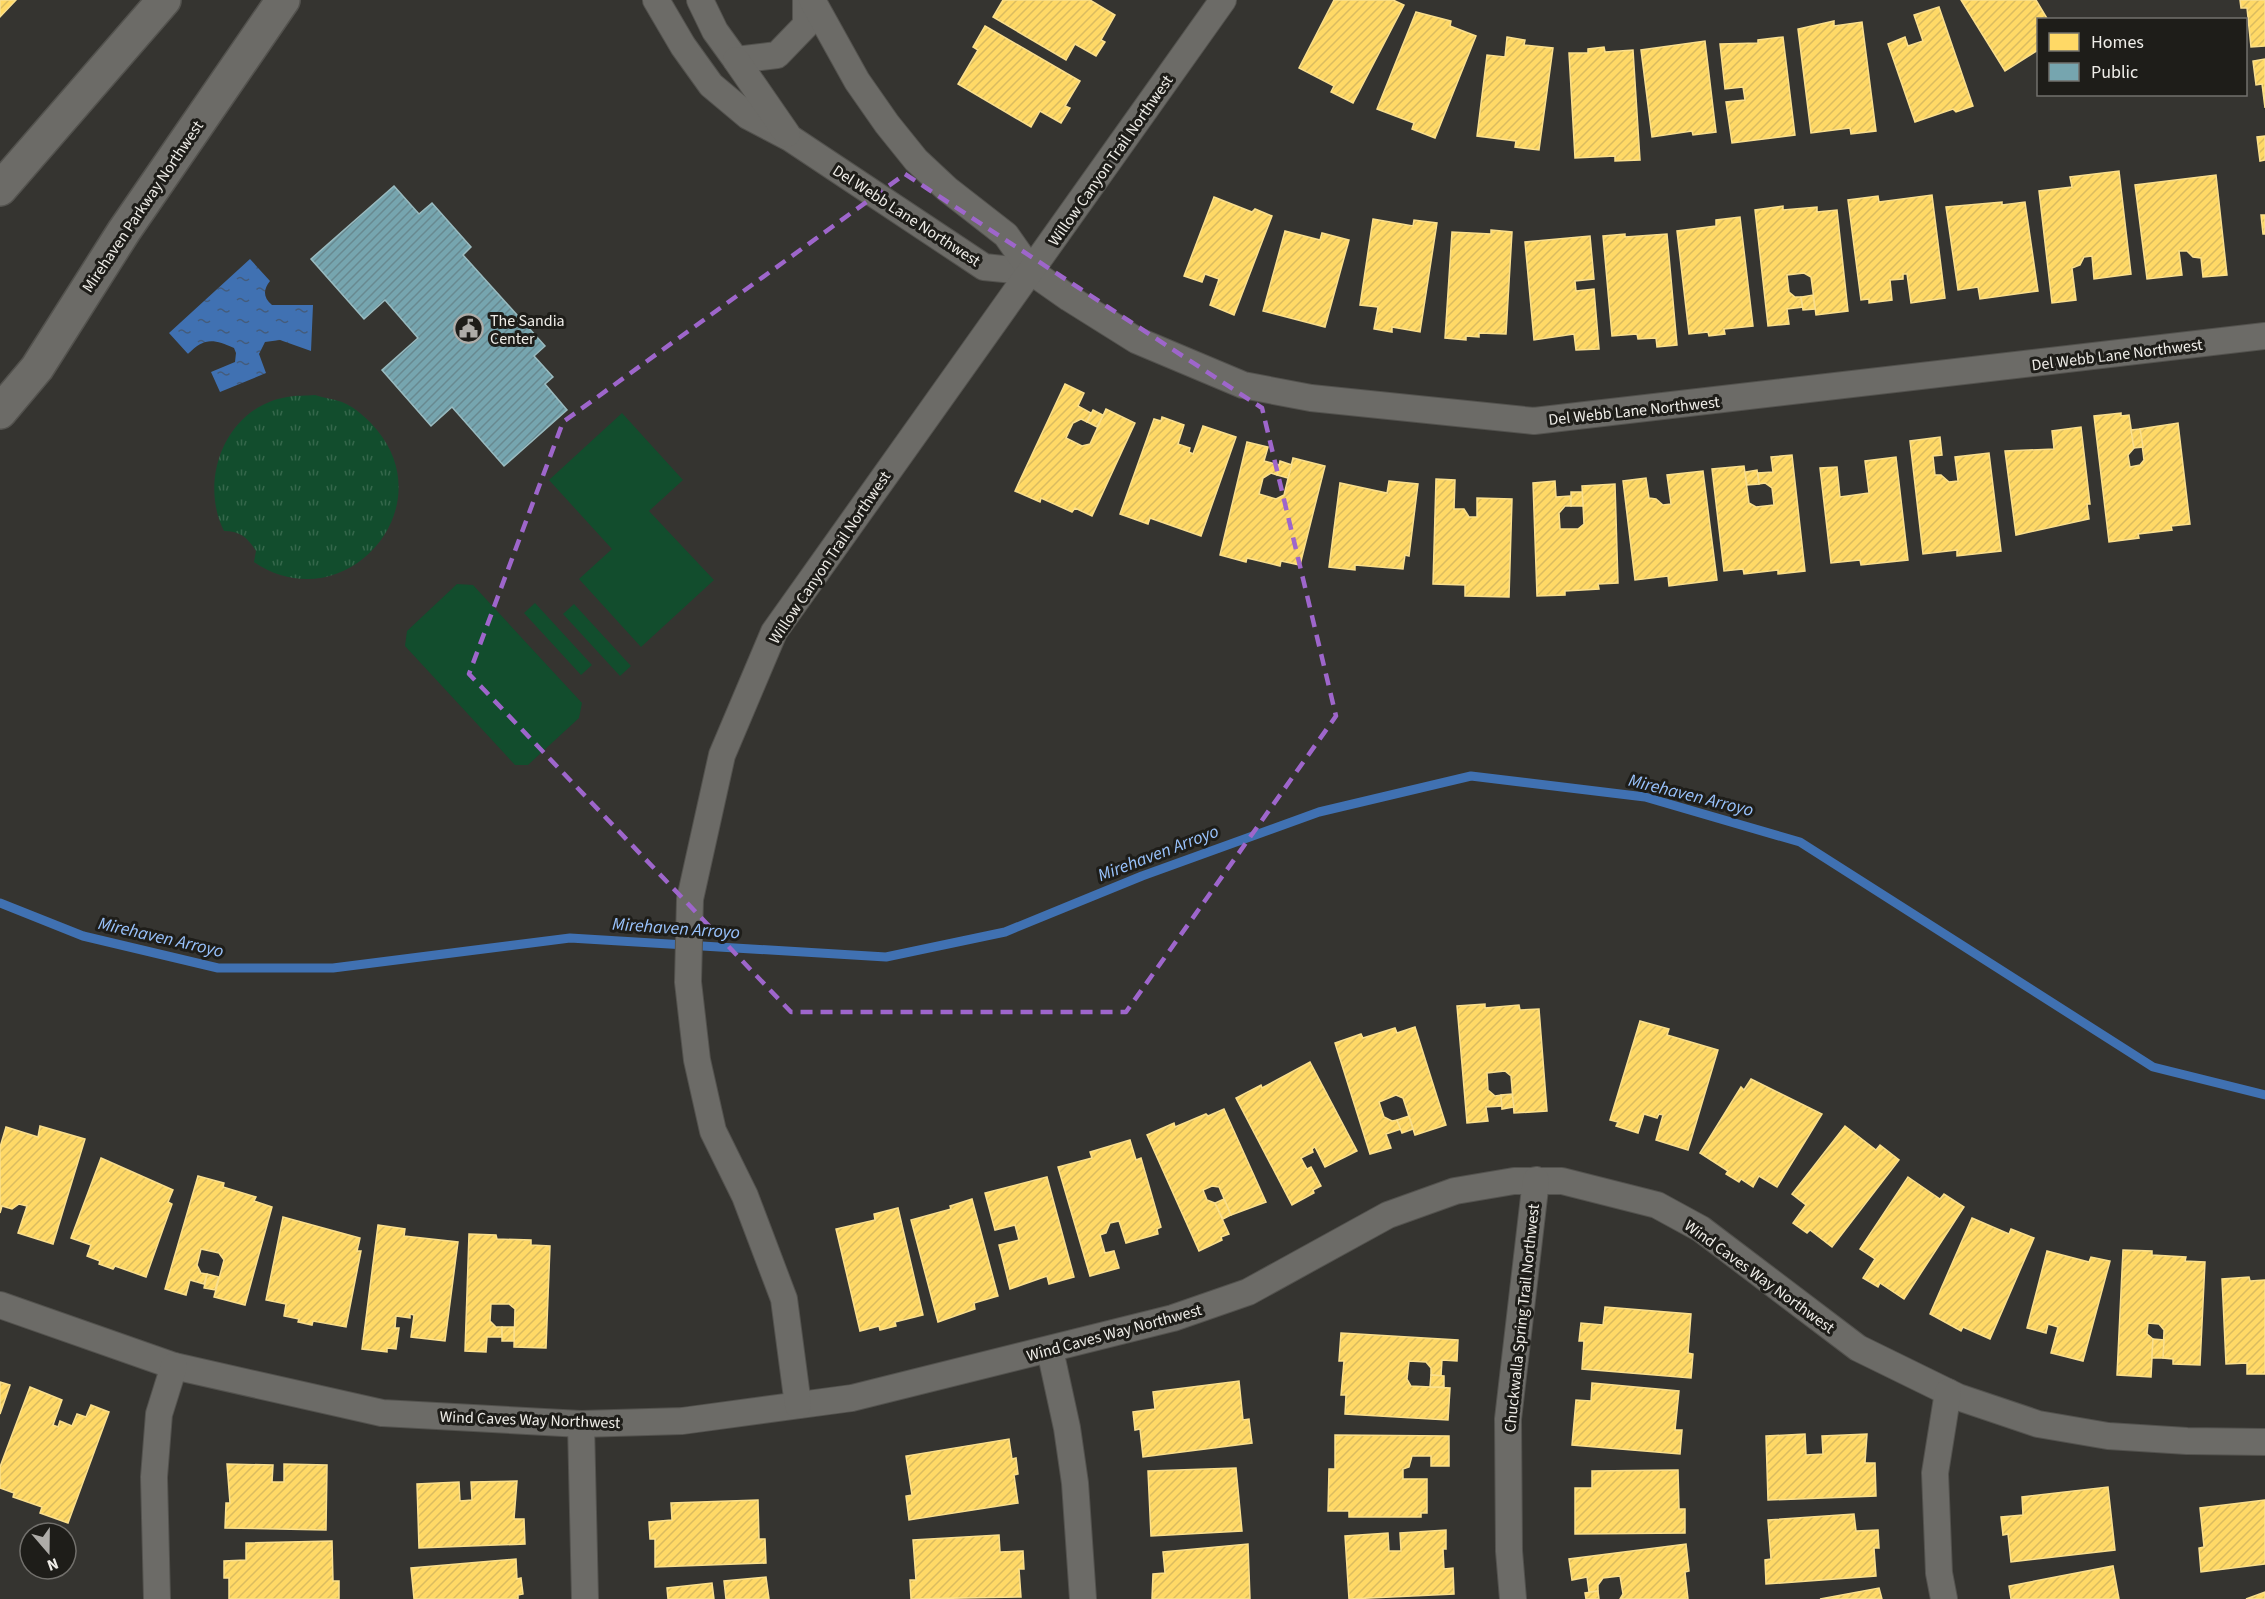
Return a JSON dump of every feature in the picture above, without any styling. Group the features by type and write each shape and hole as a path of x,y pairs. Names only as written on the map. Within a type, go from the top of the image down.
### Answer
{"street":[{"path":"0,189 164,0"},
{"name":"Mirehaven Parkway Northwest","path":"0,412 37,368 124,231 283,0"},
{"name":"Del Webb Lane Northwest","path":"656,0 683,46 711,85 748,116 790,138 984,267 1032,272"},
{"name":"Del Webb Lane Northwest","path":"700,0 715,31 790,138"},
{"path":"736,60 777,55 806,25 806,0"},
{"name":"Del Webb Lane Northwest","path":"812,0 856,81 901,142 947,189 1006,235 1032,272 1137,340 1243,385 1311,398 1534,421 2265,336"},
{"name":"Willow Canyon Trail Northwest","path":"798,1405 784,1299 745,1196 713,1131 698,1060 688,982 690,899 705,822 722,755 774,632 978,344 1032,272 1223,0"},
{"name":"Wind Caves Way Northwest","path":"0,1305 174,1366 381,1413 581,1424 682,1421 852,1398 1173,1318 1248,1292 1388,1215 1455,1191 1514,1180 1562,1181 1657,1205 1701,1229 1858,1348 1948,1392 2038,1424 2096,1434 2187,1441 2265,1442"},
{"name":"Chuckwalla Spring Trail Northwest","path":"1513,1599 1509,1551 1508,1419 1536,1180"},
{"path":"1050,1350 1067,1428 1075,1483 1083,1599"},
{"path":"157,1599 154,1477 159,1414 174,1366"},
{"path":"1944,1599 1939,1573 1935,1473 1948,1392"},
{"path":"581,1424 585,1599"}],"highlighted area":[{"path":"905,174 1262,408 1336,716 1126,1012 791,1012 469,674 563,422"}],"green space":[{"path":"315,395 347,404 377,430 395,461 398,493 391,523 374,549 349,568 320,578 287,577 254,562 256,551 249,542 239,534 224,531 217,511 214,490 216,468 233,430 248,415 266,403 287,397"},
{"path":"622,413 683,480 649,511 714,580 641,647 579,579 612,549 549,480"},
{"path":"457,584 473,585 582,703 579,718 528,765 515,765 405,646 407,631"},
{"path":"535,603 592,665 581,675 524,613"},
{"path":"574,604 631,666 620,676 563,614"}],"water":[{"path":"250,259 270,281 265,293 272,305 313,305 311,351 280,340 265,342 259,354 266,373 220,392 211,372 235,362 234,348 210,341 204,342 188,354 169,333"}],"building: Homes":[{"path":"0,0 16,0 0,17"},
{"path":"1003,0 1090,0 1115,15 1101,40 1105,42 1096,56 1075,44 1066,60 993,17"},
{"path":"1334,0 1393,0 1404,5 1353,103 1331,92 1334,86 1299,68"},
{"path":"1961,0 2036,0 2047,18 2037,18 2037,51 2005,71"},
{"path":"2240,0 2265,0 2265,46 2251,47 2247,8 2241,8"},
{"path":"1939,7 1973,106 1956,112 1953,109 1915,122 1888,44 1905,37 1908,46 1923,41 1914,15"},
{"path":"1416,12 1451,21 1450,26 1476,36 1435,138 1412,129 1414,123 1377,109"},
{"path":"1834,21 1834,26 1862,22 1876,131 1851,134 1850,128 1811,133 1798,29"},
{"path":"985,26 1080,81 1065,106 1070,108 1061,123 1040,111 1031,127 958,84 978,50 973,47"},
{"path":"1507,37 1525,40 1524,45 1553,48 1539,150 1515,147 1516,141 1477,136 1487,55 1505,57"},
{"path":"1783,37 1795,135 1732,143 1726,102 1745,100 1743,87 1725,89 1720,44 1758,43 1758,40"},
{"path":"1705,41 1716,132 1693,135 1692,131 1652,137 1641,50"},
{"path":"1604,47 1605,52 1633,50 1640,160 1615,161 1615,156 1575,158 1569,53 1588,53 1588,49"},
{"path":"2265,59 2265,108 2262,84 2256,85 2253,61"},
{"path":"2265,136 2265,160 2260,161 2257,137"},
{"path":"2119,171 2131,274 2094,279 2092,256 2084,257 2080,265 2072,268 2076,300 2052,303 2039,191 2072,187 2070,177"},
{"path":"2216,175 2227,275 2203,277 2201,258 2193,257 2187,251 2179,251 2182,275 2147,279 2135,185"},
{"path":"1932,195 1945,298 1911,303 1907,274 1903,274 1903,279 1890,280 1892,300 1869,303 1869,299 1861,300 1848,200 1878,196 1879,202"},
{"path":"1214,197 1252,212 1255,209 1272,216 1234,315 1210,305 1219,279 1205,274 1202,282 1184,276"},
{"path":"2002,202 2002,205 2025,202 2038,291 1980,299 1978,287 1958,290 1946,207"},
{"path":"1783,206 1783,210 1817,207 1817,212 1837,210 1848,311 1816,315 1811,277 1804,273 1787,275 1789,292 1795,297 1801,297 1803,307 1787,309 1789,324 1768,326 1755,210"},
{"path":"2261,215 2265,215 2265,234 2263,234"},
{"path":"1740,217 1753,326 1724,329 1725,334 1709,336 1708,332 1689,334 1677,231 1716,226 1716,220"},
{"path":"1373,219 1413,226 1414,220 1437,223 1420,332 1392,327 1392,332 1374,329 1378,307 1360,305"},
{"path":"1491,230 1512,232 1506,334 1479,333 1479,337 1466,336 1466,340 1445,338 1452,232 1491,234"},
{"path":"1285,231 1320,240 1322,233 1349,240 1325,327 1263,311"},
{"path":"1625,234 1625,237 1667,234 1677,345 1657,347 1656,338 1638,339 1637,334 1612,336 1603,236"},
{"path":"1590,236 1594,279 1575,281 1576,291 1594,289 1599,349 1576,350 1574,334 1534,340 1525,242"},
{"path":"1813,295 1815,309 1803,310 1801,297"},
{"path":"1065,384 1084,393 1078,406 1091,413 1087,422 1081,419 1073,423 1066,438 1082,446 1090,444 1106,409 1135,423 1092,516 1075,508 1072,512 1041,498 1040,502 1015,491"},
{"path":"1093,410 1103,415 1097,427 1087,422"},
{"path":"2121,413 2121,416 2129,415 2134,448 2128,455 2130,467 2140,465 2144,460 2140,429 2178,423 2190,524 2171,526 2172,530 2138,534 2139,538 2109,542 2094,416"},
{"path":"1162,417 1184,425 1178,444 1190,448 1189,452 1193,454 1203,426 1236,437 1201,536 1150,518 1148,524 1120,514 1154,419 1161,421"},
{"path":"2081,427 2090,504 2087,504 2089,519 2016,535 2005,451 2054,449 2052,431"},
{"path":"2140,429 2143,447 2134,448 2131,430"},
{"path":"1940,437 1942,455 1933,456 1935,475 1941,475 1949,482 1958,481 1955,457 1989,453 2001,551 1957,556 1957,550 1923,554 1910,441"},
{"path":"1247,442 1268,447 1264,461 1279,465 1277,475 1271,473 1263,478 1259,494 1276,499 1284,495 1293,458 1325,466 1300,565 1281,561 1280,566 1247,558 1246,562 1220,555"},
{"path":"1792,455 1805,571 1778,574 1778,570 1744,574 1743,569 1724,571 1712,469 1744,466 1749,503 1756,507 1774,505 1772,488 1765,483 1759,484 1758,473 1773,472 1771,457"},
{"path":"1896,457 1908,560 1861,565 1860,560 1831,563 1820,468 1837,467 1840,497 1869,493 1865,461"},
{"path":"1280,461 1292,465 1288,478 1277,475"},
{"path":"1757,470 1759,484 1747,485 1745,472"},
{"path":"1703,471 1717,580 1669,586 1668,576 1635,580 1623,481 1646,478 1649,498 1656,499 1663,505 1671,504 1667,475"},
{"path":"1436,479 1455,480 1454,509 1464,509 1469,517 1477,517 1477,498 1512,499 1509,597 1465,596 1465,585 1433,584"},
{"path":"1389,481 1418,484 1409,556 1405,555 1403,569 1355,565 1355,570 1329,567 1340,483 1387,493"},
{"path":"1555,481 1556,497 1570,496 1571,506 1565,506 1559,513 1560,529 1578,529 1584,524 1582,486 1615,484 1618,583 1598,584 1599,589 1565,591 1565,595 1537,596 1533,483"},
{"path":"1571,492 1582,492 1583,506 1571,506"},
{"path":"1485,1004 1485,1008 1519,1005 1520,1010 1539,1009 1547,1111 1514,1113 1511,1076 1505,1071 1487,1073 1488,1090 1495,1096 1501,1095 1502,1106 1486,1107 1488,1121 1467,1123 1457,1006"},
{"path":"1640,1021 1669,1029 1667,1035 1718,1050 1688,1150 1656,1140 1663,1115 1659,1114 1657,1118 1644,1114 1638,1133 1616,1126 1618,1122 1610,1120"},
{"path":"1415,1027 1446,1125 1415,1135 1403,1098 1396,1095 1379,1102 1384,1117 1392,1121 1397,1120 1401,1129 1386,1134 1391,1148 1370,1154 1335,1043 1361,1034 1363,1038 1395,1028 1397,1033"},
{"path":"1310,1062 1357,1151 1325,1167 1315,1147 1312,1149 1313,1152 1301,1158 1307,1169 1311,1167 1321,1186 1313,1190 1314,1193 1292,1205 1236,1098 1261,1085 1262,1088"},
{"path":"1751,1079 1822,1114 1777,1187 1759,1176 1753,1187 1741,1179 1739,1182 1726,1174 1728,1171 1700,1153 1741,1087 1744,1090"},
{"path":"1512,1094 1514,1107 1502,1109 1501,1095"},
{"path":"1224,1109 1266,1202 1231,1215 1219,1187 1212,1186 1203,1190 1207,1200 1215,1203 1229,1234 1199,1251 1147,1135 1174,1123 1175,1127"},
{"path":"1409,1116 1413,1129 1402,1133 1397,1120"},
{"path":"40,1126 85,1139 53,1244 18,1233 27,1206 19,1204 12,1209 2,1206 0,1213 0,1147 6,1127 38,1137"},
{"path":"1845,1126 1876,1150 1880,1145 1899,1160 1832,1247 1810,1230 1807,1233 1793,1223 1806,1205 1792,1194"},
{"path":"1130,1140 1136,1160 1141,1158 1161,1227 1157,1229 1158,1234 1126,1243 1119,1221 1110,1223 1106,1233 1100,1235 1105,1253 1114,1251 1119,1268 1090,1276 1058,1167 1092,1158 1090,1152"},
{"path":"101,1158 173,1190 168,1202 172,1204 146,1277 115,1266 113,1269 99,1264 100,1261 87,1256 91,1245 71,1238"},
{"path":"198,1176 224,1183 223,1187 256,1197 254,1201 272,1207 245,1305 214,1297 224,1260 219,1253 201,1249 197,1265 201,1273 207,1274 204,1284 190,1280 186,1295 165,1289"},
{"path":"1047,1177 1074,1277 1049,1284 1047,1276 1010,1289 999,1245 1019,1240 1015,1225 995,1230 985,1193"},
{"path":"1908,1177 1940,1199 1944,1194 1964,1207 1904,1299 1880,1283 1878,1287 1863,1278 1875,1259 1860,1249"},
{"path":"972,1199 998,1296 974,1303 975,1309 938,1322 911,1220 951,1209 950,1206"},
{"path":"1224,1199 1231,1215 1223,1219 1215,1203"},
{"path":"898,1208 923,1315 895,1322 896,1326 880,1330 879,1326 860,1331 836,1229 875,1220 874,1214"},
{"path":"283,1217 360,1238 357,1251 361,1251 346,1327 313,1321 312,1325 298,1322 299,1319 284,1316 286,1304 266,1300"},
{"path":"1972,1218 2009,1234 2011,1229 2034,1238 1990,1339 1963,1327 1961,1331 1930,1314"},
{"path":"378,1225 405,1229 404,1236 458,1242 445,1341 411,1337 414,1315 410,1314 410,1318 396,1316 395,1328 399,1328 396,1349 387,1348 387,1352 362,1349"},
{"path":"469,1234 496,1235 497,1239 531,1240 531,1245 550,1246 546,1348 514,1347 515,1309 509,1304 491,1304 490,1321 496,1327 502,1327 502,1337 487,1337 486,1352 465,1351"},
{"path":"2123,1250 2152,1251 2152,1255 2186,1257 2185,1261 2205,1262 2200,1365 2173,1364 2173,1359 2163,1358 2164,1330 2159,1324 2148,1323 2147,1334 2153,1339 2151,1377 2117,1375"},
{"path":"2047,1251 2089,1262 2091,1257 2110,1261 2083,1361 2051,1353 2058,1327 2048,1324 2046,1333 2027,1328"},
{"path":"207,1274 219,1277 215,1290 204,1288"},
{"path":"2249,1277 2250,1281 2265,1280 2265,1374 2247,1374 2247,1363 2226,1364 2222,1279"},
{"path":"1605,1307 1691,1314 1688,1353 1693,1354 1691,1378 1582,1369 1584,1341 1579,1341 1581,1323 1603,1325"},
{"path":"502,1327 514,1327 514,1341 502,1341"},
{"path":"1341,1333 1458,1340 1457,1361 1442,1360 1441,1376 1431,1375 1431,1368 1426,1362 1409,1361 1407,1379 1411,1386 1450,1388 1448,1420 1345,1414 1346,1395 1341,1395 1344,1361 1339,1361"},
{"path":"2153,1339 2164,1340 2163,1358 2152,1358"},
{"path":"1431,1375 1444,1376 1444,1387 1430,1387"},
{"path":"1239,1381 1243,1420 1249,1419 1252,1443 1143,1457 1140,1429 1135,1430 1133,1412 1155,1409 1153,1392"},
{"path":"0,1382 10,1385 0,1414"},
{"path":"1592,1383 1679,1391 1675,1430 1682,1430 1680,1454 1572,1445 1576,1400 1591,1401"},
{"path":"30,1387 62,1400 53,1425 58,1427 60,1421 72,1426 77,1414 86,1417 91,1405 109,1412 69,1521 40,1513 42,1507 13,1497 14,1493 0,1488 0,1467"},
{"path":"1805,1434 1806,1455 1823,1454 1822,1436 1867,1434 1865,1463 1875,1463 1876,1496 1768,1500 1766,1436"},
{"path":"1335,1435 1449,1436 1449,1466 1431,1466 1431,1456 1412,1456 1409,1467 1403,1469 1403,1479 1427,1479 1427,1513 1421,1513 1421,1517 1349,1517 1349,1511 1328,1511 1329,1469 1335,1469"},
{"path":"1009,1439 1012,1459 1016,1458 1018,1474 1014,1475 1018,1503 909,1520 906,1496 912,1495 906,1456"},
{"path":"227,1464 273,1465 272,1482 284,1482 284,1464 327,1465 326,1530 225,1528 226,1503 230,1503"},
{"path":"1236,1468 1242,1531 1151,1536 1148,1471"},
{"path":"1678,1470 1679,1509 1685,1509 1685,1533 1575,1534 1575,1488 1592,1488 1592,1471"},
{"path":"517,1481 514,1519 524,1519 525,1544 419,1548 417,1484 459,1482 460,1501 472,1500 471,1482"},
{"path":"2108,1487 2115,1550 2011,1562 2008,1534 2003,1535 2001,1517 2023,1515 2022,1497"},
{"path":"758,1500 759,1539 765,1539 766,1563 655,1567 655,1539 650,1539 649,1522 672,1520 671,1503"},
{"path":"2265,1500 2265,1564 2201,1572 2199,1548 2204,1547 2200,1508"},
{"path":"1854,1514 1856,1531 1878,1530 1879,1548 1874,1548 1876,1576 1766,1584 1765,1560 1771,1559 1768,1520"},
{"path":"1446,1530 1446,1549 1443,1549 1444,1569 1453,1568 1454,1594 1349,1599 1345,1536 1388,1533 1389,1551 1401,1551 1400,1533"},
{"path":"999,1535 1000,1552 1023,1551 1024,1569 1019,1569 1021,1597 911,1599 910,1580 916,1580 913,1540"},
{"path":"332,1541 333,1581 339,1581 339,1599 229,1599 229,1578 224,1578 224,1561 246,1560 246,1543"},
{"path":"1248,1544 1250,1599 1152,1599 1153,1574 1165,1573 1163,1552"},
{"path":"1686,1544 1689,1571 1685,1572 1688,1599 1620,1599 1623,1594 1620,1576 1603,1578 1598,1585 1598,1591 1589,1592 1587,1577 1572,1580 1569,1559"},
{"path":"516,1559 517,1579 521,1578 523,1594 518,1595 518,1599 414,1599 411,1568"},
{"path":"2113,1566 2119,1599 2011,1599 2009,1586"},
{"path":"766,1577 769,1599 726,1599 724,1581"},
{"path":"712,1583 714,1599 668,1599 667,1588"},
{"path":"1879,1588 1882,1599 1820,1599"},
{"path":"1598,1591 1599,1599 1586,1599 1585,1593"},
{"path":"2265,1592 2265,1599 2246,1599"}],"building: Public":[{"name":"The Sandia Center","path":"394,186 419,214 432,203 471,247 463,255 545,346 534,356 553,377 545,384 567,410 504,466 452,407 431,426 382,370 418,338 385,300 364,319 311,259"}],"waterway":[{"name":"Mirehaven Arroyo","path":"0,903 83,936 218,968 333,968 570,938 886,957 1005,932 1142,876 1319,812 1471,776 1645,797 1800,842 2153,1067 2265,1095"}],"place":[{"name":"The Sandia Center","path":"469,329"}]}
